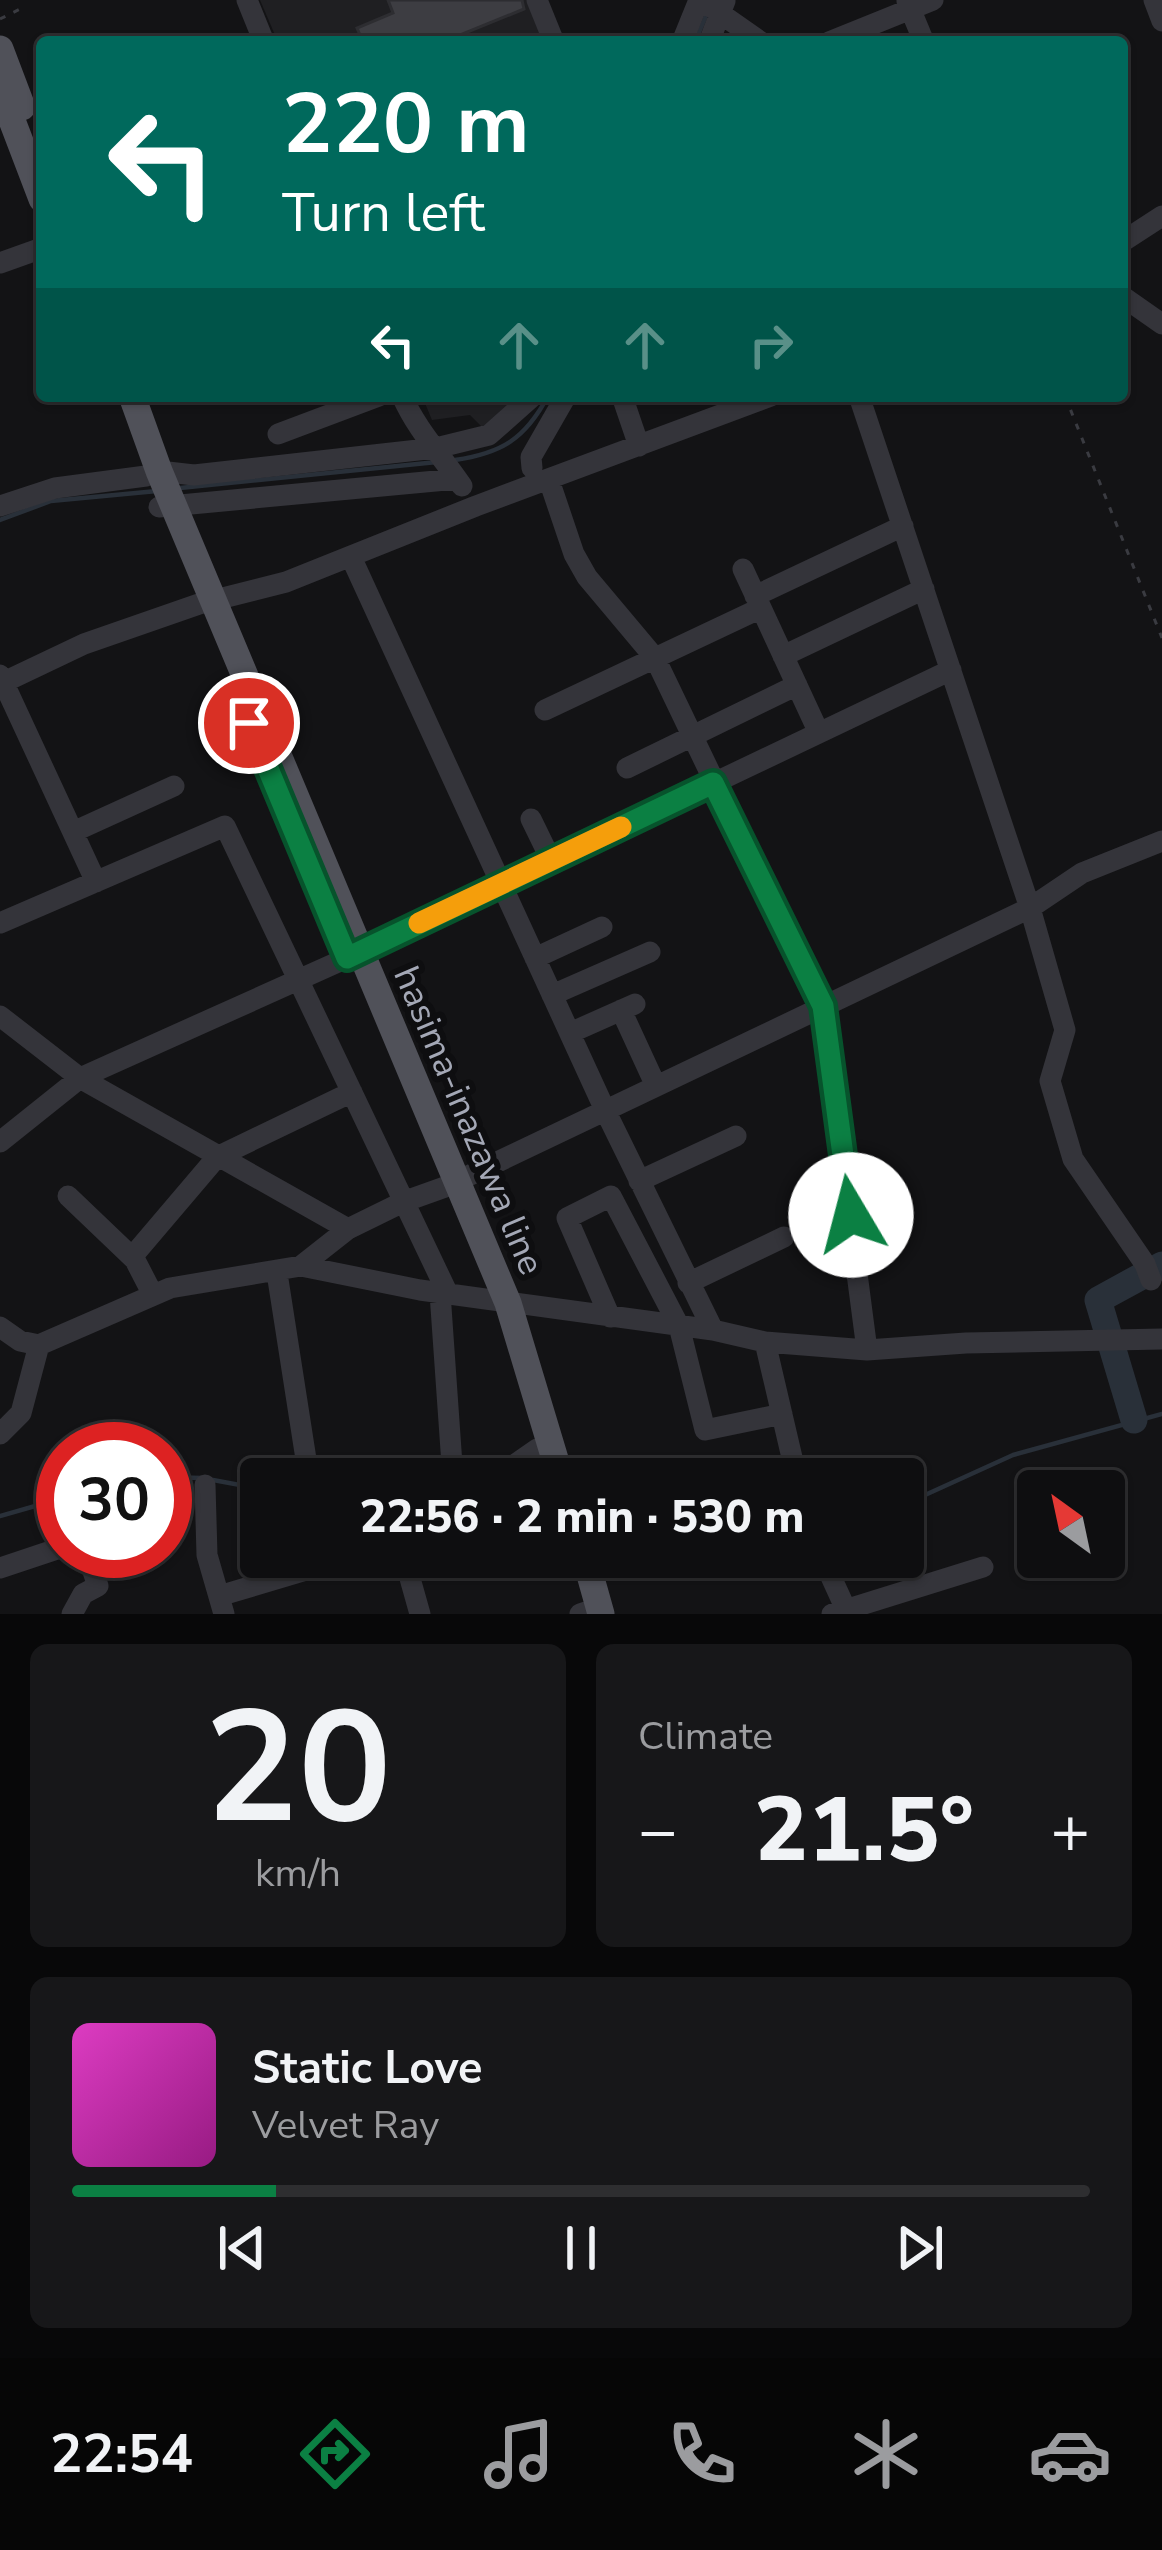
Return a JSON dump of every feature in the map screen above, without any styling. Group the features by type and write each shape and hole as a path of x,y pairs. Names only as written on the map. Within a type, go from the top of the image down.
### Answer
{"main road":[{"path":"0,49 36,143"},
{"path":"0,89 36,183"},
{"name":"hasima-inazawa line","path":"120,402 451,1184 554,1458"},
{"name":"hasima-inazawa line","path":"134,402 159,490"},
{"name":"hasima-inazawa line","path":"498,1302 540,1458"},
{"path":"577,1578 588,1614"},
{"path":"586,1578 588,1614"}],"street":[{"path":"247,0 262,36"},
{"path":"537,0 552,36"},
{"path":"842,36 909,5 934,0"},
{"path":"1154,0 1162,22"},
{"path":"687,36 711,4"},
{"path":"709,36 711,4"},
{"path":"711,4 753,36"},
{"path":"909,5 922,36"},
{"path":"1128,238 1162,216"},
{"path":"0,263 36,250"},
{"path":"1128,300 1162,324"},
{"path":"278,434 363,402"},
{"path":"405,402 415,426 476,506"},
{"path":"0,506 55,488 159,490 446,462 489,435 526,402"},
{"path":"563,402 531,457 587,577 655,658 823,1006 867,1351"},
{"path":"624,402 639,446"},
{"path":"96,881 1,680 84,644 206,602 286,582 476,506 540,474 639,446 756,402"},
{"path":"861,402 1030,908 1065,1030 1050,1081 1073,1159 1152,1274 1162,1302"},
{"path":"159,490 194,475 446,462"},
{"path":"545,710 655,658 903,526"},
{"path":"350,557 605,1110 713,1330"},
{"path":"743,569 819,733"},
{"path":"783,656 924,589"},
{"path":"0,1142 80,1078 951,670"},
{"path":"627,769 797,685"},
{"path":"73,832 174,786"},
{"path":"530,819 550,860"},
{"path":"0,923 225,826 444,1294 452,1458"},
{"path":"0,1327 20,1341 39,1345 153,1295 236,1274 277,1273 302,1266 348,1229 1030,908 1082,873 1162,841"},
{"path":"535,958 602,927"},
{"path":"552,995 650,952"},
{"path":"570,1034 628,1007 656,1086"},
{"path":"0,1016 80,1078 348,1229"},
{"path":"132,1257 217,1157 352,1092"},
{"path":"639,1180 736,1136"},
{"path":"68,1196 132,1257 153,1295"},
{"path":"610,1317 567,1218 611,1196 679,1326 704,1430 782,1414"},
{"path":"688,1283 784,1237"},
{"path":"302,1266 444,1294 713,1330 765,1342 867,1351 1162,1339"},
{"path":"277,1273 306,1458"},
{"path":"765,1342 792,1458"},
{"path":"0,1434 21,1413 39,1345"},
{"path":"524,1458 537,1449"},
{"path":"205,1485 207,1555 221,1605 294,1578"},
{"path":"0,1568 36,1556"},
{"path":"830,1578 842,1612 983,1567"},
{"path":"72,1614 83,1594 98,1586 95,1578"},
{"path":"410,1578 420,1614"}],"path":[{"path":"2,20 22,8"},
{"path":"1067,402 1162,638"}],"shaded area":[{"path":"260,0 532,0 546,36 275,36"},
{"path":"424,402 514,402 484,429 470,415 432,420"}],"building":[{"path":"388,0 522,0 524,9 458,36 360,36 357,28 393,13"}],"waterway":[{"path":"698,36 708,11"},
{"path":"455,460 510,442 544,402"},
{"path":"180,488 437,462"},
{"path":"0,520 51,501 157,491"},
{"path":"1134,1420 1098,1300 1162,1265"},
{"path":"924,1495 1013,1455 1162,1414"},
{"path":"192,1478 202,1478"},
{"path":"213,1480 240,1485"},
{"path":"0,1516 36,1506"}],"slow traffic":[{"path":"419,923 621,827"}],"route":[{"path":"249,723 347,958 713,783 823,1006 851,1215"}]}
